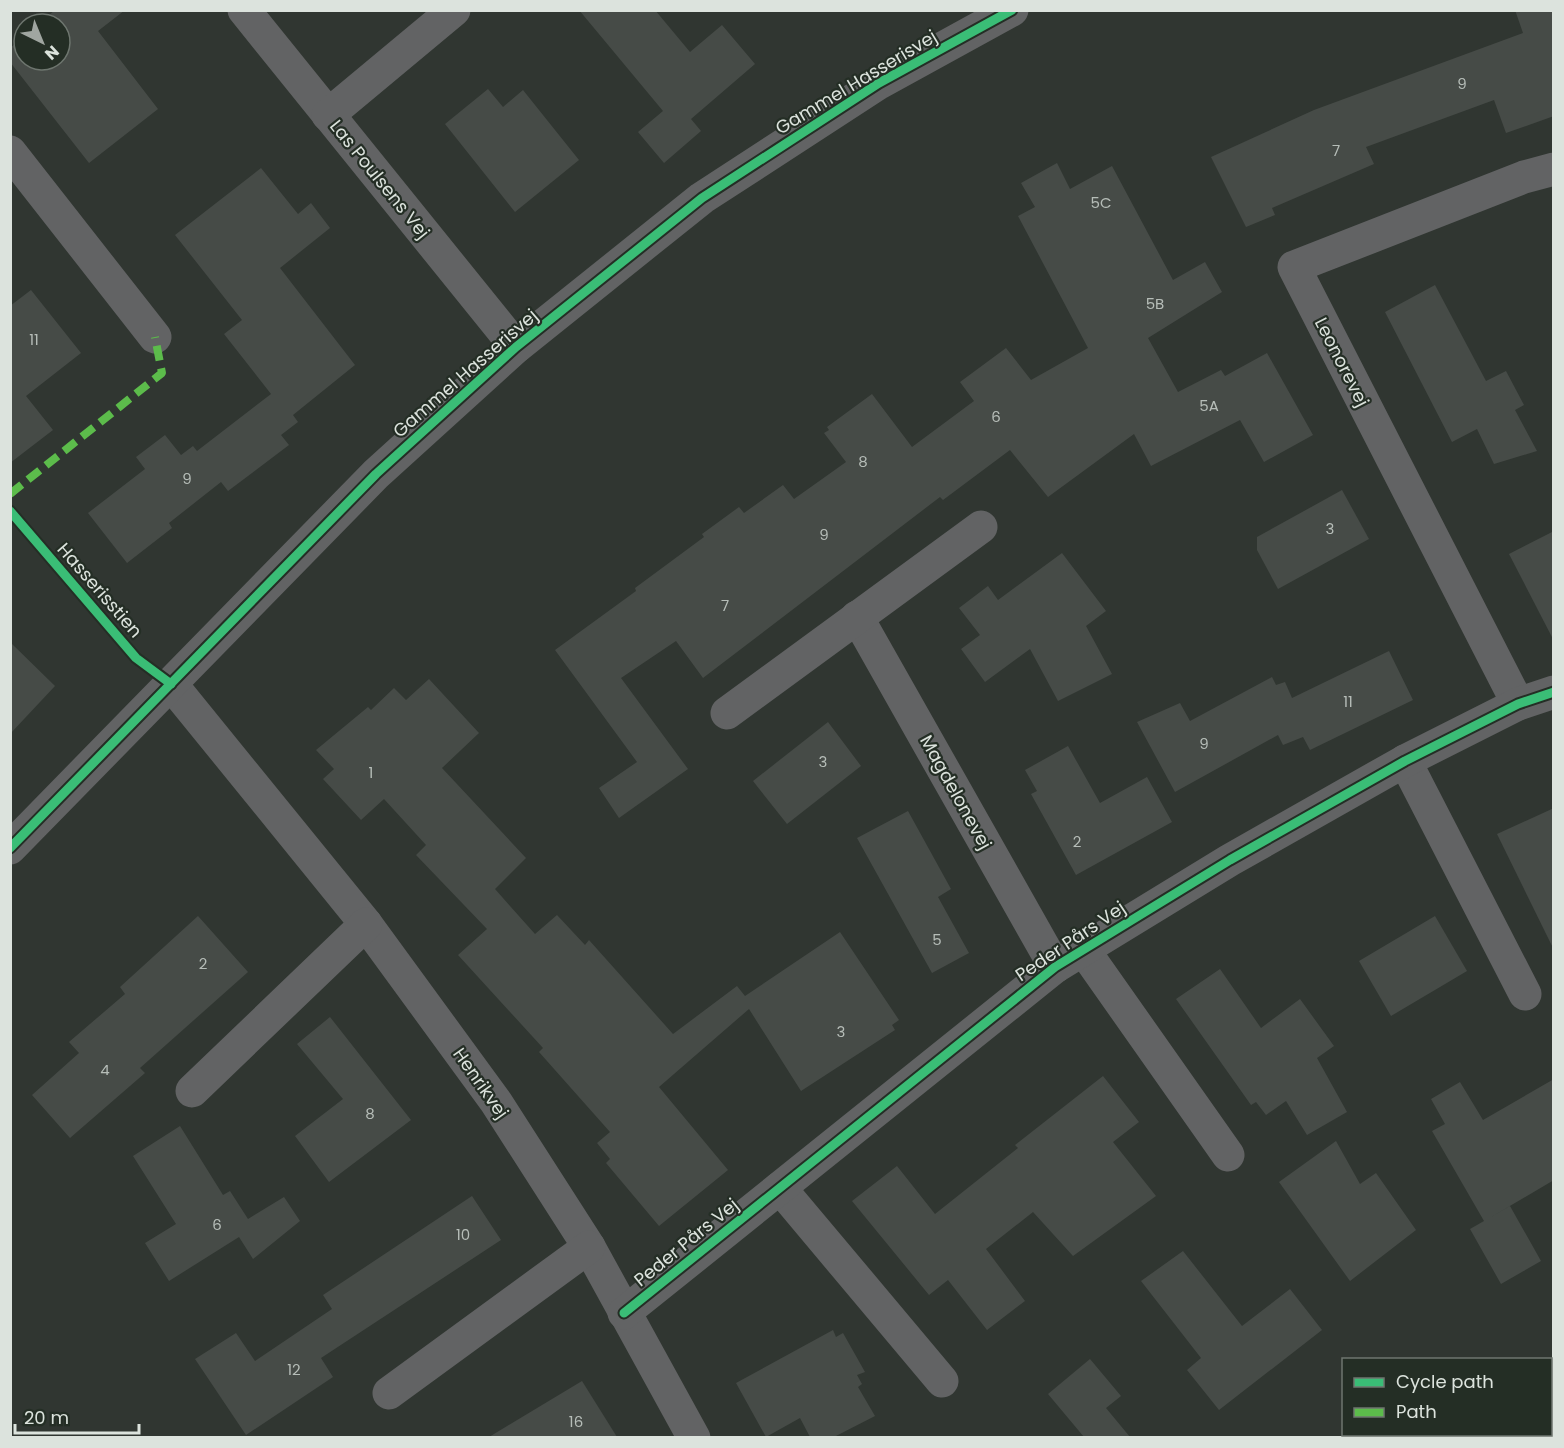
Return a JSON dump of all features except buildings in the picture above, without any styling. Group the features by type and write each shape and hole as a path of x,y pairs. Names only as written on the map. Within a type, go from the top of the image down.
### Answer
{"street":[{"name":"Las Poulsens Vej","path":"244,10 516,347"},
{"path":"328,115 454,10"},
{"name":"Gammel Hasserisvej","path":"10,848 376,474 516,347 702,198 879,83 1012,10"},
{"path":"10,152 155,337"},
{"name":"Leonorevej","path":"1518,704 1294,267 1524,177 1554,169"},
{"path":"727,713 981,527"},
{"name":"Magdelonevej","path":"857,617 1054,967"},
{"name":"Henrikvej","path":"171,684 366,924 496,1102 589,1247 694,1437"},
{"name":"Peder Pårs Vej","path":"624,1313 1054,967 1230,860 1405,761 1518,704 1554,692"},
{"path":"1405,761 1525,994"},
{"path":"192,1091 366,924"},
{"name":"Peder Pårs Vej","path":"1083,948 1228,1155"},
{"path":"780,1188 942,1381"},
{"path":"389,1393 589,1247"}],"marked path":[{"path":"10,494 162,373 155,337"}],"cycle path":[{"path":"10,848 376,474 516,347 702,198 879,83 1012,10"},
{"name":"Hasserisstien","path":"10,511 136,658 171,684"},
{"path":"624,1313 1055,967 1230,860 1405,761 1518,704 1554,692"}]}
